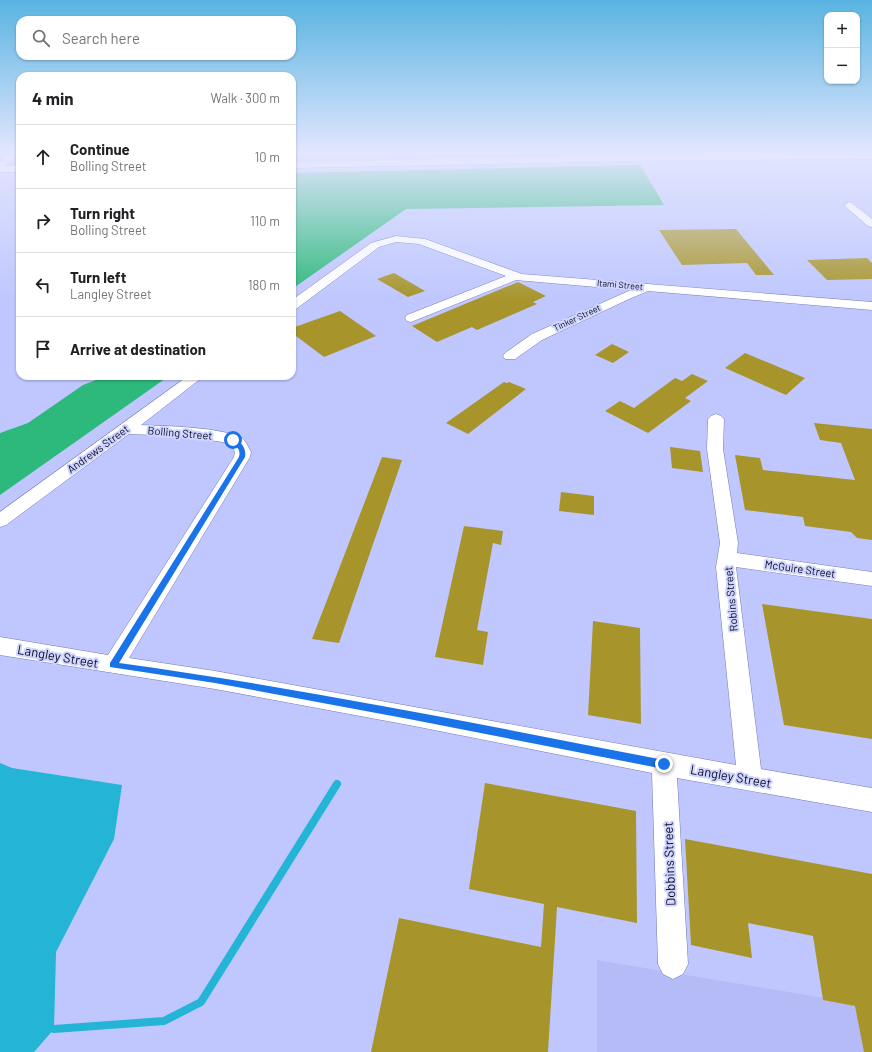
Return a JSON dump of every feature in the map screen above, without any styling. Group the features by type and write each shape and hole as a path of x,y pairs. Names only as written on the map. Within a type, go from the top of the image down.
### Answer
{"street":[{"path":"849,204 872,224"},
{"name":"Itami Street","path":"296,303 375,245 396,239 421,241 515,276 872,306"},
{"path":"411,318 515,276"},
{"name":"Tinker Street","path":"510,356 537,337 625,296 649,288"},
{"name":"Andrews Street","path":"0,521 192,380"},
{"name":"Robins Street","path":"716,419 715,449 729,544 726,567 750,779"},
{"name":"Bolling Street","path":"113,665 242,457 243,452 238,444 227,438 180,431 125,429"},
{"name":"McGuire Street","path":"727,558 872,579"},
{"name":"Langley Street","path":"0,646 215,680 414,716 664,764 872,800"},
{"name":"Dobbins Street","path":"664,764 673,964"}],"shaded area":[{"path":"0,763 12,768 122,785 114,839 56,952 54,1029 34,1052 0,1052"},
{"path":"597,960 872,1006 872,1052 597,1052"}],"green space":[{"path":"296,200 661,200 664,205 406,209 296,286"},
{"path":"96,380 163,380 0,495 0,433 28,423 83,385"}],"building":[{"path":"736,229 774,275 756,275 747,263 682,265 659,230"},
{"path":"867,258 872,263 872,279 827,280 807,260"},
{"path":"394,273 425,291 408,297 377,279"},
{"path":"518,282 546,296 533,302 537,304 477,330 472,327 437,342 412,326"},
{"path":"340,311 376,336 324,357 296,336 296,327"},
{"path":"612,344 629,352 613,363 595,355"},
{"path":"745,353 805,378 786,395 725,368"},
{"path":"692,374 708,381 685,398 691,401 648,433 605,411 620,401 634,408 675,378 682,381"},
{"path":"504,382 509,382 526,389 468,434 446,423"},
{"path":"814,423 872,429 872,540 857,538 851,532 805,526 803,517 745,510 735,455 760,458 763,470 855,480 841,443 820,440"},
{"path":"670,447 700,451 703,472 672,468"},
{"path":"382,457 402,460 339,643 312,639"},
{"path":"561,492 594,496 594,515 559,511"},
{"path":"464,526 503,531 501,545 493,543 477,630 488,632 483,665 435,657"},
{"path":"762,604 872,619 872,739 784,725"},
{"path":"593,621 640,628 641,724 588,715"},
{"path":"485,783 636,811 637,923 557,907 548,1052 371,1052 399,918 541,947 544,904 469,889"},
{"path":"685,839 872,874 872,1052 864,1052 855,1006 823,1000 813,936 748,923 752,958 691,945"}],"waterway":[{"path":"54,1029 164,1021 201,1002 337,784"}],"route":[{"path":"233,440 242,448 242,457 113,665 215,680 414,716 664,764"}]}
